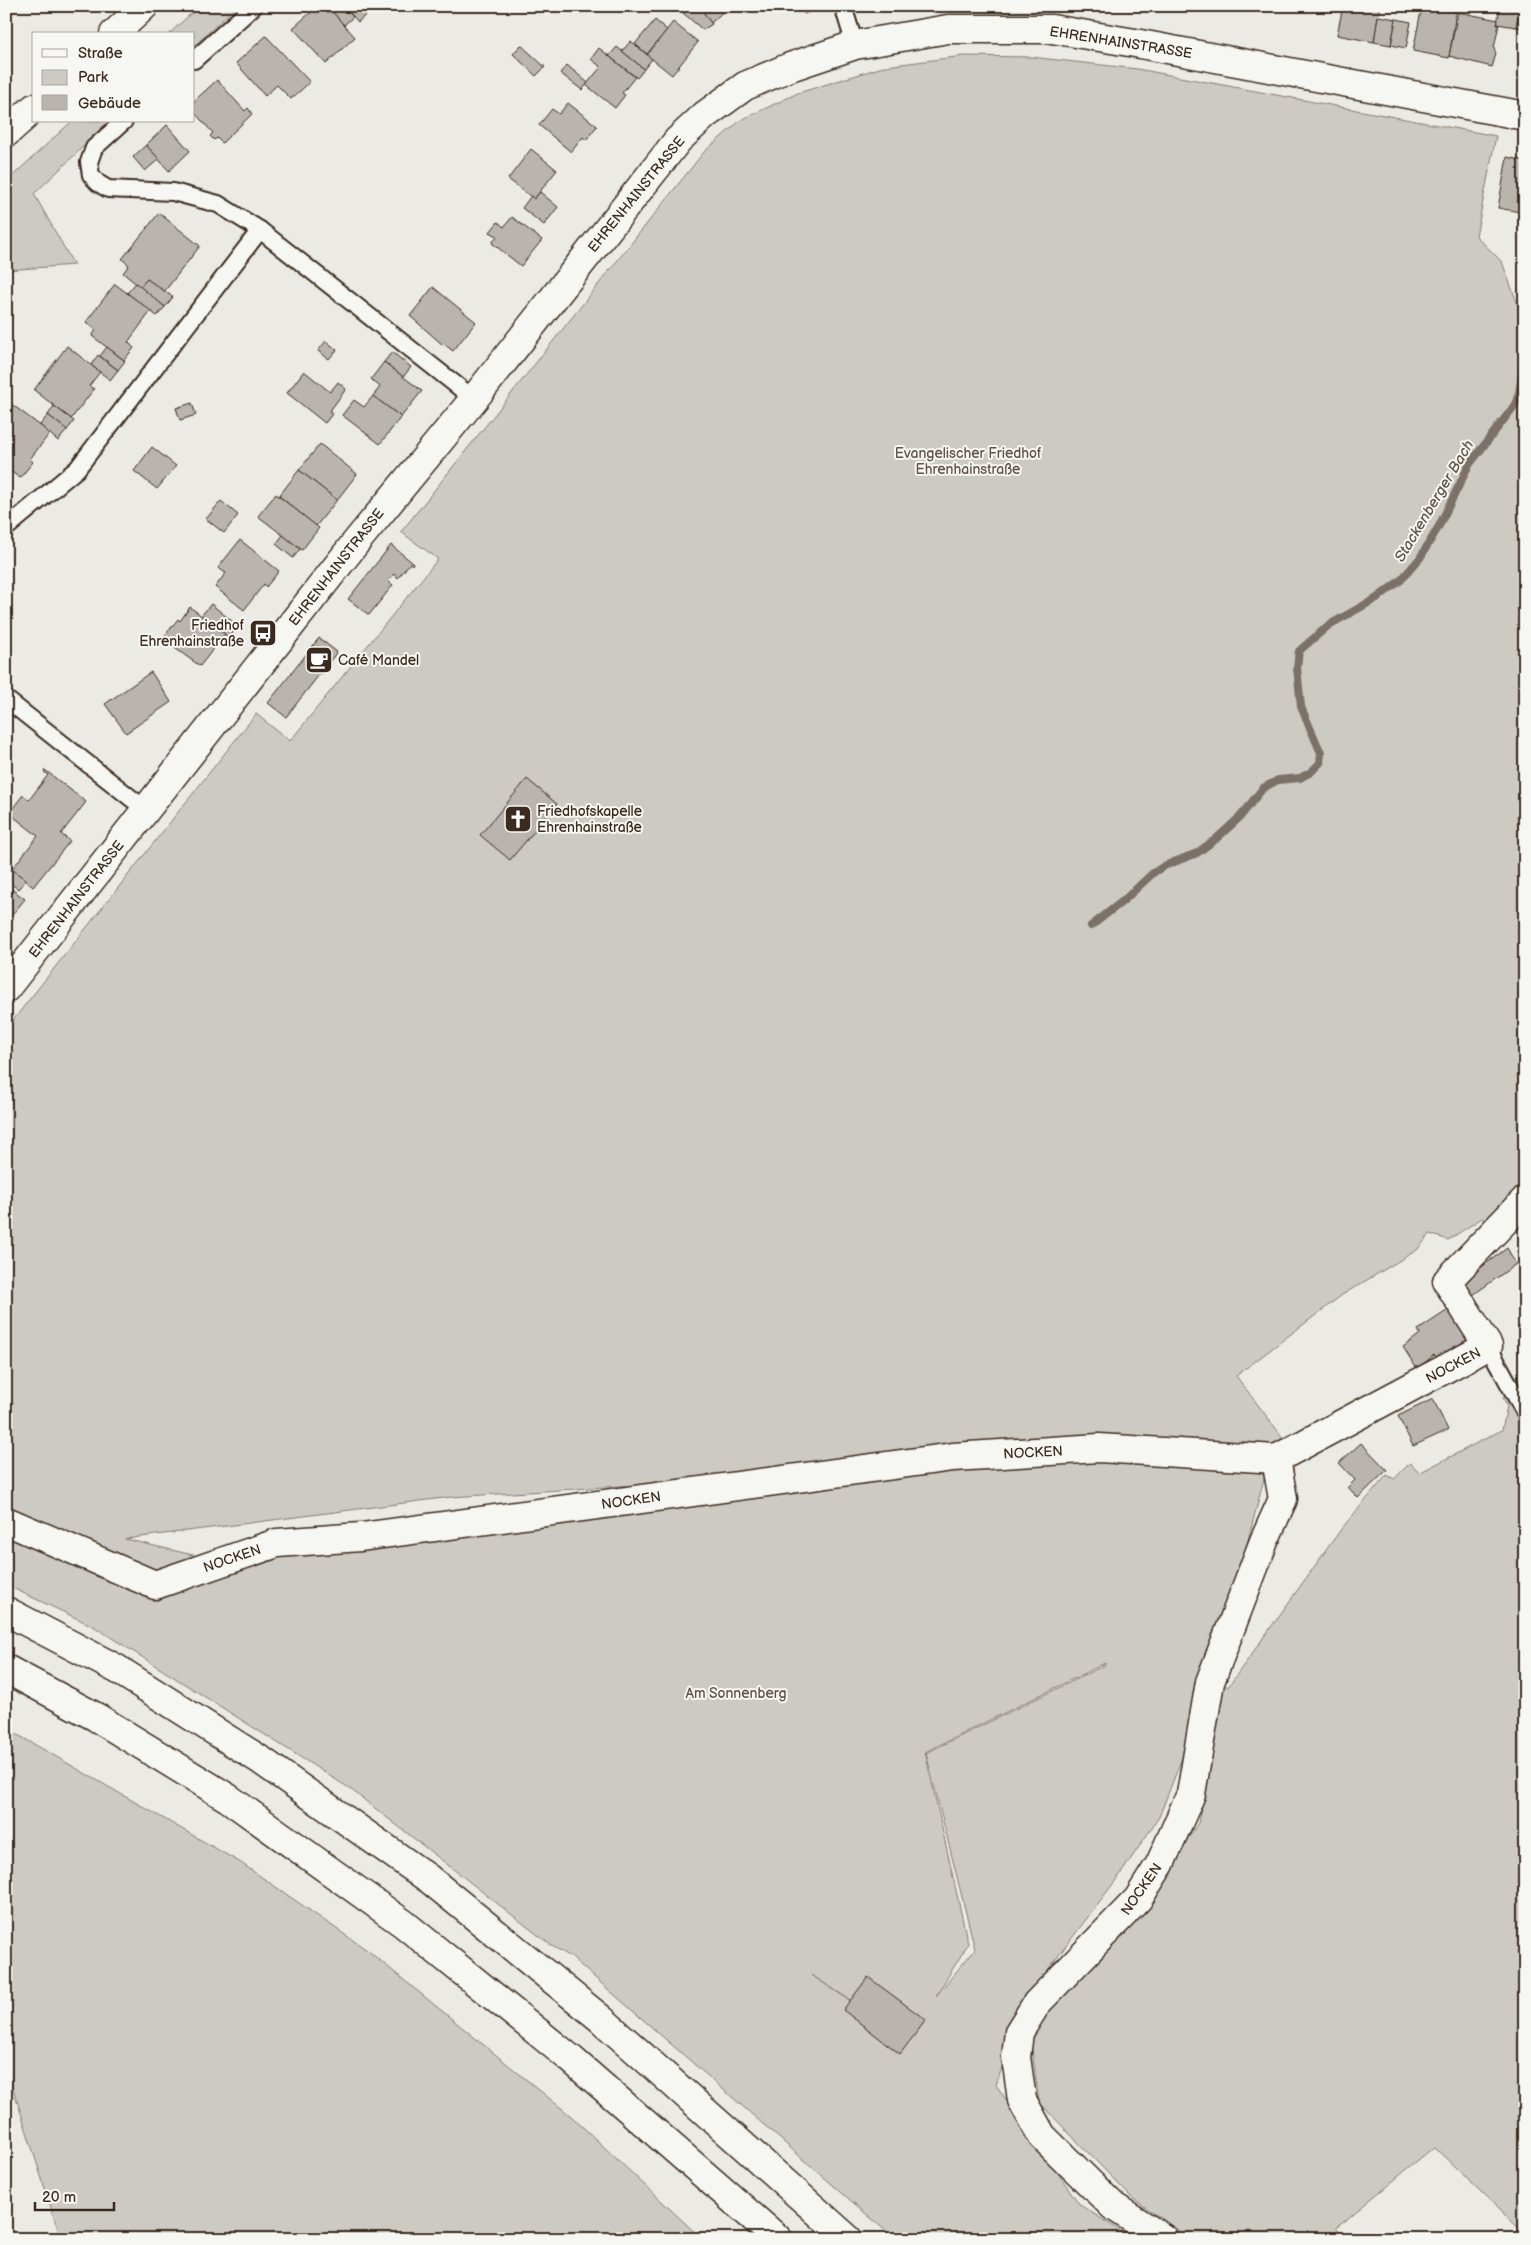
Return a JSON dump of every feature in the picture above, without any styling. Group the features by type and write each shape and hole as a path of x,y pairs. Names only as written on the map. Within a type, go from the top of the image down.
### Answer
{"main road":[{"path":"116,32 144,6"},
{"name":"EHRENHAINSTRASSE","path":"6,988 375,518 474,399 678,140 705,115 746,86 790,67 855,45 948,29 1052,30 1144,44 1525,116"},
{"path":"6,134 32,110"},
{"name":"NOCKEN","path":"6,1521 155,1585 277,1543 361,1537 953,1457 1099,1448 1276,1458 1488,1346 1446,1281 1525,1200"},
{"name":"NOCKEN","path":"1164,2239 1113,2206 1042,2136 1022,2100 1016,2057 1019,2032 1037,2003 1138,1899 1160,1864 1191,1794 1210,1682 1264,1541 1283,1499 1276,1458"},
{"path":"6,1612 141,1684 262,1761 429,1879 601,2019 848,2239"},
{"path":"6,1669 96,1717 228,1798 404,1924 571,2059 778,2239"}],"lane":[{"path":"195,59 254,6"},
{"path":"843,6 855,45"},
{"path":"123,122 94,148 89,162 92,175 98,183 108,189 173,192 218,204 260,230 474,399"},
{"path":"6,528 77,470 260,230"},
{"path":"6,699 146,810"},
{"path":"1488,1346 1525,1414"}],"green space":[{"path":"199,6 237,6 195,45 195,32 171,32"},
{"path":"964,56 1031,57 1137,69 1496,136 1476,236 1502,262 1522,316 1525,317 1525,1180 1493,1221 1482,1218 1448,1240 1430,1234 1417,1250 1342,1295 1236,1376 1290,1447 973,1448 667,1483 451,1497 125,1539 244,1567 241,1562 547,1518 958,1463 1100,1453 1101,1455 1267,1468 1208,1691 1159,1817 1122,1872 1025,2000 996,2085 1080,2205 1133,2239 895,2239 571,1957 552,1946 349,1788 93,1626 6,1585 6,1029 256,714 290,741 438,559 401,532 704,152 741,120 798,93 886,66","holes":["1105,1663 1105,1665 926,1753 975,1949 936,1996 968,1944 925,1752","811,1975 904,2034 904,2035 903,2035"]},
{"path":"71,122 109,122 34,194 74,265 6,270 6,182"},
{"path":"1525,1396 1525,2234 1434,2147 1336,2228 1347,2239 1191,2239 1131,2197 1039,2102 1031,2042 1051,2006 1154,1890 1198,1823 1223,1684 1228,1687 1342,1528 1387,1475 1394,1479 1410,1463 1419,1473 1502,1430 1507,1406 1503,1397"},
{"path":"6,1728 241,1863 367,1950 571,2116 702,2239 61,2239 6,2066"}],"building":[{"path":"318,6 327,6 355,37 326,64 293,28"},
{"path":"332,6 344,6 353,17 344,25 330,9"},
{"path":"344,6 366,6 370,11 358,22"},
{"path":"693,6 695,9 699,6 712,24 703,30 683,13"},
{"path":"699,6 729,6 711,23"},
{"path":"802,6 814,6 815,10 804,14"},
{"path":"1343,6 1380,6 1374,42 1337,35"},
{"path":"1422,6 1456,12 1449,58 1413,51"},
{"path":"1500,6 1520,6 1516,27 1497,24"},
{"path":"1520,6 1525,6 1525,28 1516,27"},
{"path":"1458,12 1498,20 1497,24 1499,24 1494,48 1496,54 1492,67 1449,56"},
{"path":"1378,16 1396,19 1391,45 1374,42"},
{"path":"1396,19 1411,22 1406,48 1391,45"},
{"path":"655,20 667,30 647,54 635,44"},
{"path":"673,22 698,42 672,75 647,55"},
{"path":"266,36 310,82 291,99 277,85 265,96 236,63"},
{"path":"631,41 652,59 644,69 622,51"},
{"path":"521,45 545,67 536,76 513,54"},
{"path":"617,47 644,69 637,78 609,56"},
{"path":"599,48 635,77 622,93 625,95 615,108 586,85 601,67 591,59"},
{"path":"567,65 588,83 582,90 560,73"},
{"path":"217,80 245,111 248,108 252,114 222,143 217,138 214,140 210,136 213,133 195,113 195,100"},
{"path":"568,103 597,126 586,140 583,137 571,152 539,125 552,109 559,114"},
{"path":"167,125 190,151 169,171 146,145"},
{"path":"146,145 159,159 145,171 133,157"},
{"path":"531,149 557,170 534,199 508,179"},
{"path":"1507,157 1525,161 1525,201 1522,201 1520,212 1498,208"},
{"path":"540,192 558,207 544,225 522,208 531,196 534,199"},
{"path":"159,213 200,246 164,292 147,279 140,287 123,273 129,265 122,259"},
{"path":"512,217 542,240 521,266 492,243 497,236 490,232 498,222 504,227"},
{"path":"147,279 173,297 165,307 140,287"},
{"path":"136,283 165,307 157,316 127,293"},
{"path":"115,284 151,311 128,342 134,348 124,360 92,336 96,330 86,322"},
{"path":"433,287 476,322 453,351 443,345 410,316"},
{"path":"326,341 337,350 329,359 318,351"},
{"path":"67,346 100,372 89,386 94,389 71,419 34,390"},
{"path":"107,347 125,361 118,370 100,356"},
{"path":"392,352 411,367 403,377 384,362"},
{"path":"98,355 118,370 110,380 91,365"},
{"path":"384,362 422,391 401,417 373,396 380,387 371,379"},
{"path":"304,371 330,392 338,382 346,389 329,412 332,414 325,423 287,393"},
{"path":"373,396 401,417 380,444 342,415 354,400 364,407"},
{"path":"6,400 50,433 30,459 33,462 20,478 6,468 6,428 8,426 6,425"},
{"path":"192,403 196,415 180,420 176,408"},
{"path":"54,406 74,421 67,430 48,415"},
{"path":"48,415 67,430 58,441 40,425"},
{"path":"320,444 357,474 337,500 299,470"},
{"path":"152,447 176,466 157,489 134,471"},
{"path":"299,470 337,500 316,526 279,496"},
{"path":"276,494 319,528 302,550 258,516"},
{"path":"221,501 238,515 224,533 206,519"},
{"path":"283,535 300,549 293,558 276,544"},
{"path":"240,540 279,571 266,587 264,584 244,610 215,587 226,573 218,568"},
{"path":"391,545 413,563 412,565 410,563 398,578 394,574 388,581 393,585 369,615 348,599"},
{"path":"211,604 238,626 229,638 201,616"},
{"path":"190,607 225,634 200,666 162,639 178,619 180,621"},
{"path":"319,638 337,652 286,717 268,703"},
{"path":"151,672 171,702 126,733 105,704"},
{"path":"45,770 86,802 61,834 70,841 33,887 12,869 38,836 9,813 23,795 29,800 48,775 44,772"},
{"name":"Friedhofskapelle Ehrenhainstraße","path":"527,779 557,804 510,860 480,835"},
{"path":"9,867 26,880 18,889 6,880 6,869"},
{"path":"6,885 25,899 6,922"},
{"path":"1507,1248 1516,1264 1473,1295 1464,1280"},
{"path":"1451,1308 1472,1340 1439,1360 1434,1355 1417,1369 1403,1347 1420,1334 1418,1330"},
{"path":"1433,1399 1448,1430 1413,1446 1398,1416"},
{"path":"1361,1443 1387,1470 1358,1498 1348,1487 1355,1480 1339,1463"},
{"path":"868,1977 926,2020 900,2054 843,2010"},
{"path":"6,2206 11,2223 6,2225"}],"waterway":[{"name":"Stackenberger Bach","path":"1091,926 1123,901 1153,873 1164,866 1197,853 1216,839 1240,817 1263,788 1278,780 1300,778 1311,772 1320,763 1321,753 1301,707 1297,668 1299,651 1329,625 1377,598 1401,580 1420,558 1439,526 1469,465 1515,405 1525,367"}],"place":[{"name":"Friedhof Ehrenhainstraße","path":"263,633"},
{"name":"Café Mandel","path":"319,660"},
{"name":"Friedhofskapelle Ehrenhainstraße","path":"518,819"}],"park label":[{"name":"Evangelischer Friedhof Ehrenhainstraße","path":"968,462"},
{"name":"Am Sonnenberg","path":"736,1693"}]}
